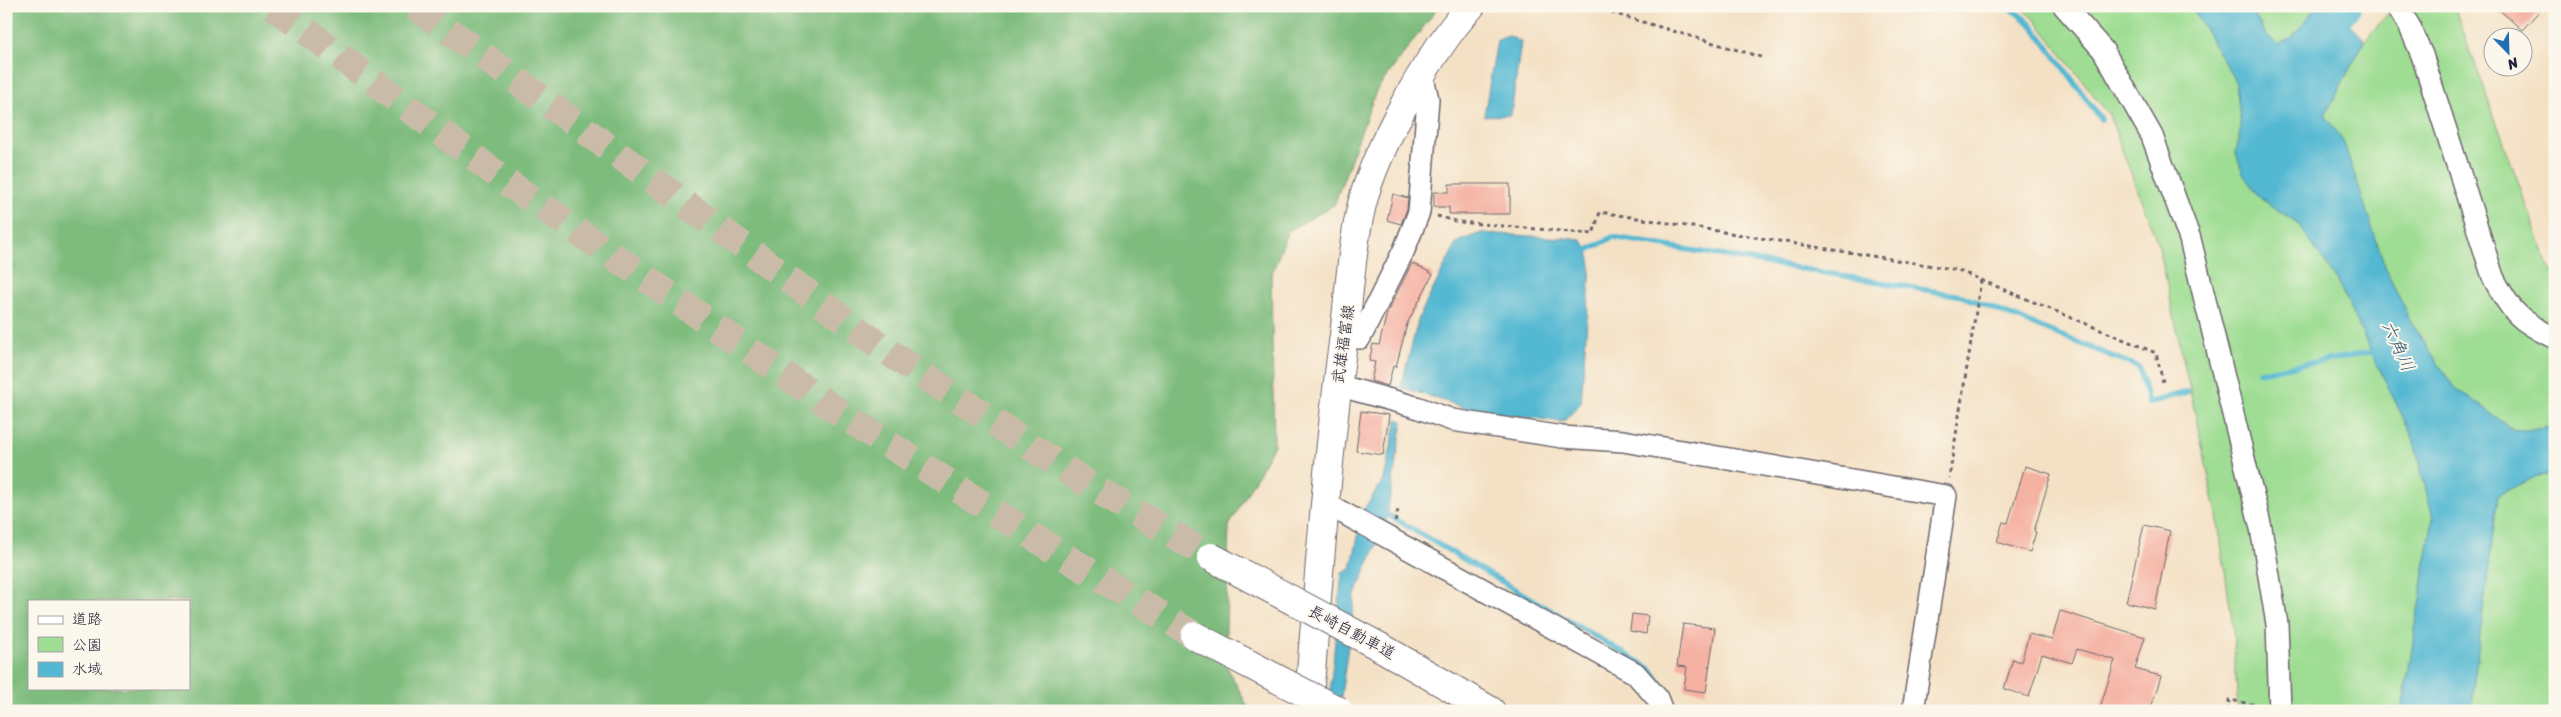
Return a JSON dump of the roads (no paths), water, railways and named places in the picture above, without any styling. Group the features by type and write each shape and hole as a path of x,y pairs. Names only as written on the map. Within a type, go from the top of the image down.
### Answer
{"main road":[{"name":"武雄福富線","path":"1308,711 1337,385 1356,239 1365,193 1386,142 1422,74 1472,6"},
{"name":"長崎自動車道","path":"1210,557 1382,648 1490,711"},
{"path":"1195,636 1339,711"}],"street":[{"path":"2064,6 2103,50 2152,136 2190,239 2261,528 2277,624 2280,711"},
{"path":"2397,6 2410,27 2422,55 2492,277 2508,306 2532,327 2555,338"},
{"path":"1344,337 1360,338 1404,250 1419,212 1428,99 1422,74"},
{"path":"1337,385 1416,407 1452,420 1562,437 1623,441 1946,496 1913,711"},
{"path":"1325,503 1635,673 1657,698 1662,711"}],"water":[{"name":"六角川","path":"2189,6 2249,6 2267,36 2278,45 2292,37 2318,6 2332,6 2365,40 2325,115 2343,140 2386,269 2409,319 2453,386 2515,431 2555,427 2555,474 2537,476 2498,495 2470,711 2402,711 2433,518 2413,438 2336,279 2299,225 2259,197 2243,174 2236,153 2241,126 2236,83 2197,15"},
{"path":"1509,36 1521,42 1511,115 1484,116 1497,40"},
{"path":"1481,233 1581,239 1588,250 1591,265 1581,403 1563,422 1472,410 1401,387 1419,317 1457,242"},
{"path":"1397,419 1403,421 1385,526 1355,595 1339,711 1328,711 1342,573 1351,569 1364,509 1384,479"}],"waterway":[{"path":"2008,6 2032,25 2101,119"},
{"path":"2311,46 2345,6"},
{"path":"1588,250 1613,237 1962,296 2139,367 2148,403 2187,392"},
{"name":"六角川","path":"2260,372 2379,351"},
{"path":"1383,512 1651,669 1678,711"}],"tunnel":[{"path":"273,6 508,183 840,413 1054,550 1195,636"},
{"path":"415,6 884,349 1089,485 1211,557"}]}
